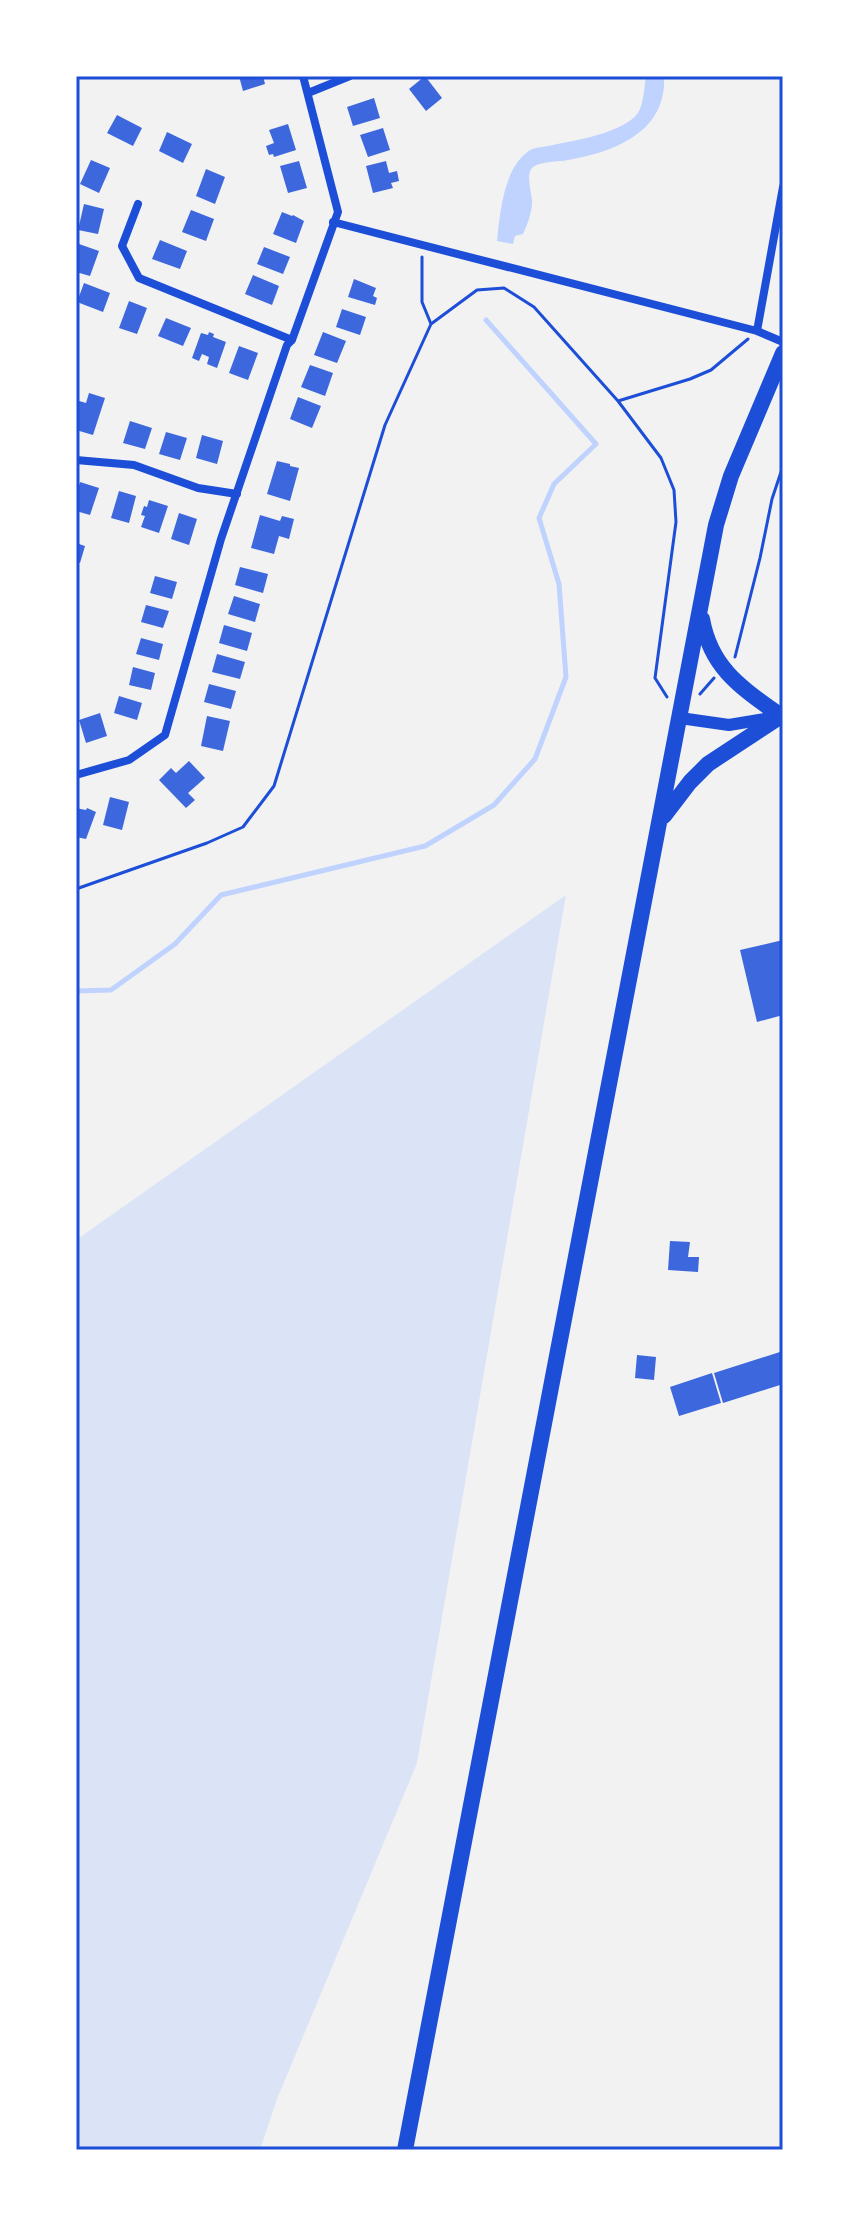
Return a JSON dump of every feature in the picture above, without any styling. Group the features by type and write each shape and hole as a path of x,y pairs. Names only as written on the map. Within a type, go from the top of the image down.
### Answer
{"main road":[{"path":"405,2150 716,525 731,476 783,353"},
{"path":"661,820 708,764 782,715 739,686 722,668 704,633 700,608"}],"street":[{"path":"76,775 129,760 165,735 221,539 287,345 292,340 338,212 303,76"},
{"path":"308,93 350,76"},
{"path":"757,331 783,187"},
{"path":"138,204 122,246 139,278 292,340"},
{"path":"333,222 757,331 783,342"},
{"path":"76,460 134,465 198,488 237,494"},
{"path":"680,718 729,725 782,715"}],"path":[{"path":"422,245 422,302 431,324"},
{"path":"76,889 207,843 243,827 274,786 385,425 431,324 477,290 504,288 534,307 618,401 661,458 674,490 676,522 655,678"},
{"path":"618,401 711,370 757,331"},
{"path":"680,718 722,668 734,660 772,499 783,466"}],"shaded area":[{"path":"566,895 417,1763 277,2099 260,2150 76,2150 76,1240"}],"water":[{"path":"646,76 664,76 663,95 657,112 647,125 620,145 532,168 529,181 532,205 523,234 515,236 513,244 497,241 505,190 509,177 523,156 532,149 604,133 630,121 640,109"}],"building":[{"path":"239,76 263,76 265,84 243,91"},
{"path":"425,76 442,98 426,111 409,89"},
{"path":"374,98 380,118 353,126 347,107"},
{"path":"117,115 142,128 133,146 107,133"},
{"path":"288,124 296,150 274,157 273,154 269,155 266,146 274,143 269,130"},
{"path":"383,128 390,150 368,157 360,135"},
{"path":"167,132 192,144 183,163 159,151"},
{"path":"91,160 110,168 99,193 80,184"},
{"path":"299,161 307,188 288,193 280,166"},
{"path":"386,161 389,173 397,171 399,181 391,183 393,188 373,193 366,166"},
{"path":"206,169 225,177 215,204 196,196"},
{"path":"84,204 104,209 98,234 78,230"},
{"path":"191,210 214,219 206,241 182,232"},
{"path":"282,212 304,221 296,243 273,234"},
{"path":"160,240 187,251 180,269 152,259"},
{"path":"79,244 99,251 90,276 76,272"},
{"path":"264,247 290,257 283,274 257,264"},
{"path":"253,275 279,286 272,305 245,294"},
{"path":"354,279 376,288 373,296 377,298 375,305 348,297"},
{"path":"84,283 110,293 103,312 77,302"},
{"path":"129,301 147,308 137,334 119,328"},
{"path":"342,309 366,317 360,335 336,327"},
{"path":"166,318 191,328 183,346 158,336"},
{"path":"209,332 226,342 217,368 207,364 209,357 202,354 199,361 192,358 201,333 208,335"},
{"path":"323,332 346,341 337,363 314,355"},
{"path":"239,346 258,353 248,380 229,373"},
{"path":"310,365 333,373 325,396 301,387"},
{"path":"89,393 105,398 93,435 76,430 76,400 86,403"},
{"path":"298,397 321,406 312,428 290,419"},
{"path":"130,421 152,428 145,449 123,443"},
{"path":"166,432 187,438 180,460 159,454"},
{"path":"202,435 223,441 217,464 196,458"},
{"path":"277,461 299,468 290,501 267,494"},
{"path":"80,482 99,488 90,515 76,511"},
{"path":"119,491 136,496 129,523 111,518"},
{"path":"149,500 168,506 159,533 141,527 145,516 141,515"},
{"path":"179,513 197,519 189,545 171,539"},
{"path":"260,515 280,521 282,516 294,519 289,539 279,536 274,554 251,548"},
{"path":"76,543 85,546 80,563 76,562"},
{"path":"240,567 268,574 263,593 235,585"},
{"path":"155,576 177,582 172,599 150,593"},
{"path":"234,596 260,604 255,622 228,614"},
{"path":"146,605 169,611 163,628 141,622"},
{"path":"224,625 252,633 247,651 219,643"},
{"path":"141,638 163,644 159,660 136,654"},
{"path":"217,654 245,662 240,679 212,672"},
{"path":"133,667 155,673 151,690 129,685"},
{"path":"209,684 236,691 231,709 204,702"},
{"path":"119,696 142,703 137,720 114,713"},
{"path":"100,713 107,736 86,743 79,720"},
{"path":"207,716 230,721 223,751 201,746"},
{"path":"189,761 205,778 188,793 195,800 186,808 159,780 171,768 176,773"},
{"path":"110,797 129,802 122,830 103,825"},
{"path":"76,808 96,812 86,839 76,837"},
{"path":"783,940 783,1015 757,1022 740,950"},
{"path":"670,1241 690,1242 688,1257 699,1257 698,1272 668,1270"},
{"path":"783,1351 783,1384 723,1403 714,1373"},
{"path":"637,1355 656,1357 654,1380 635,1378"},
{"path":"712,1373 721,1403 679,1416 670,1387"}],"waterway":[{"path":"76,991 111,990 175,944 221,895 425,846 494,805 535,759 566,677 559,584 539,518 554,484 596,444 486,320"}]}
